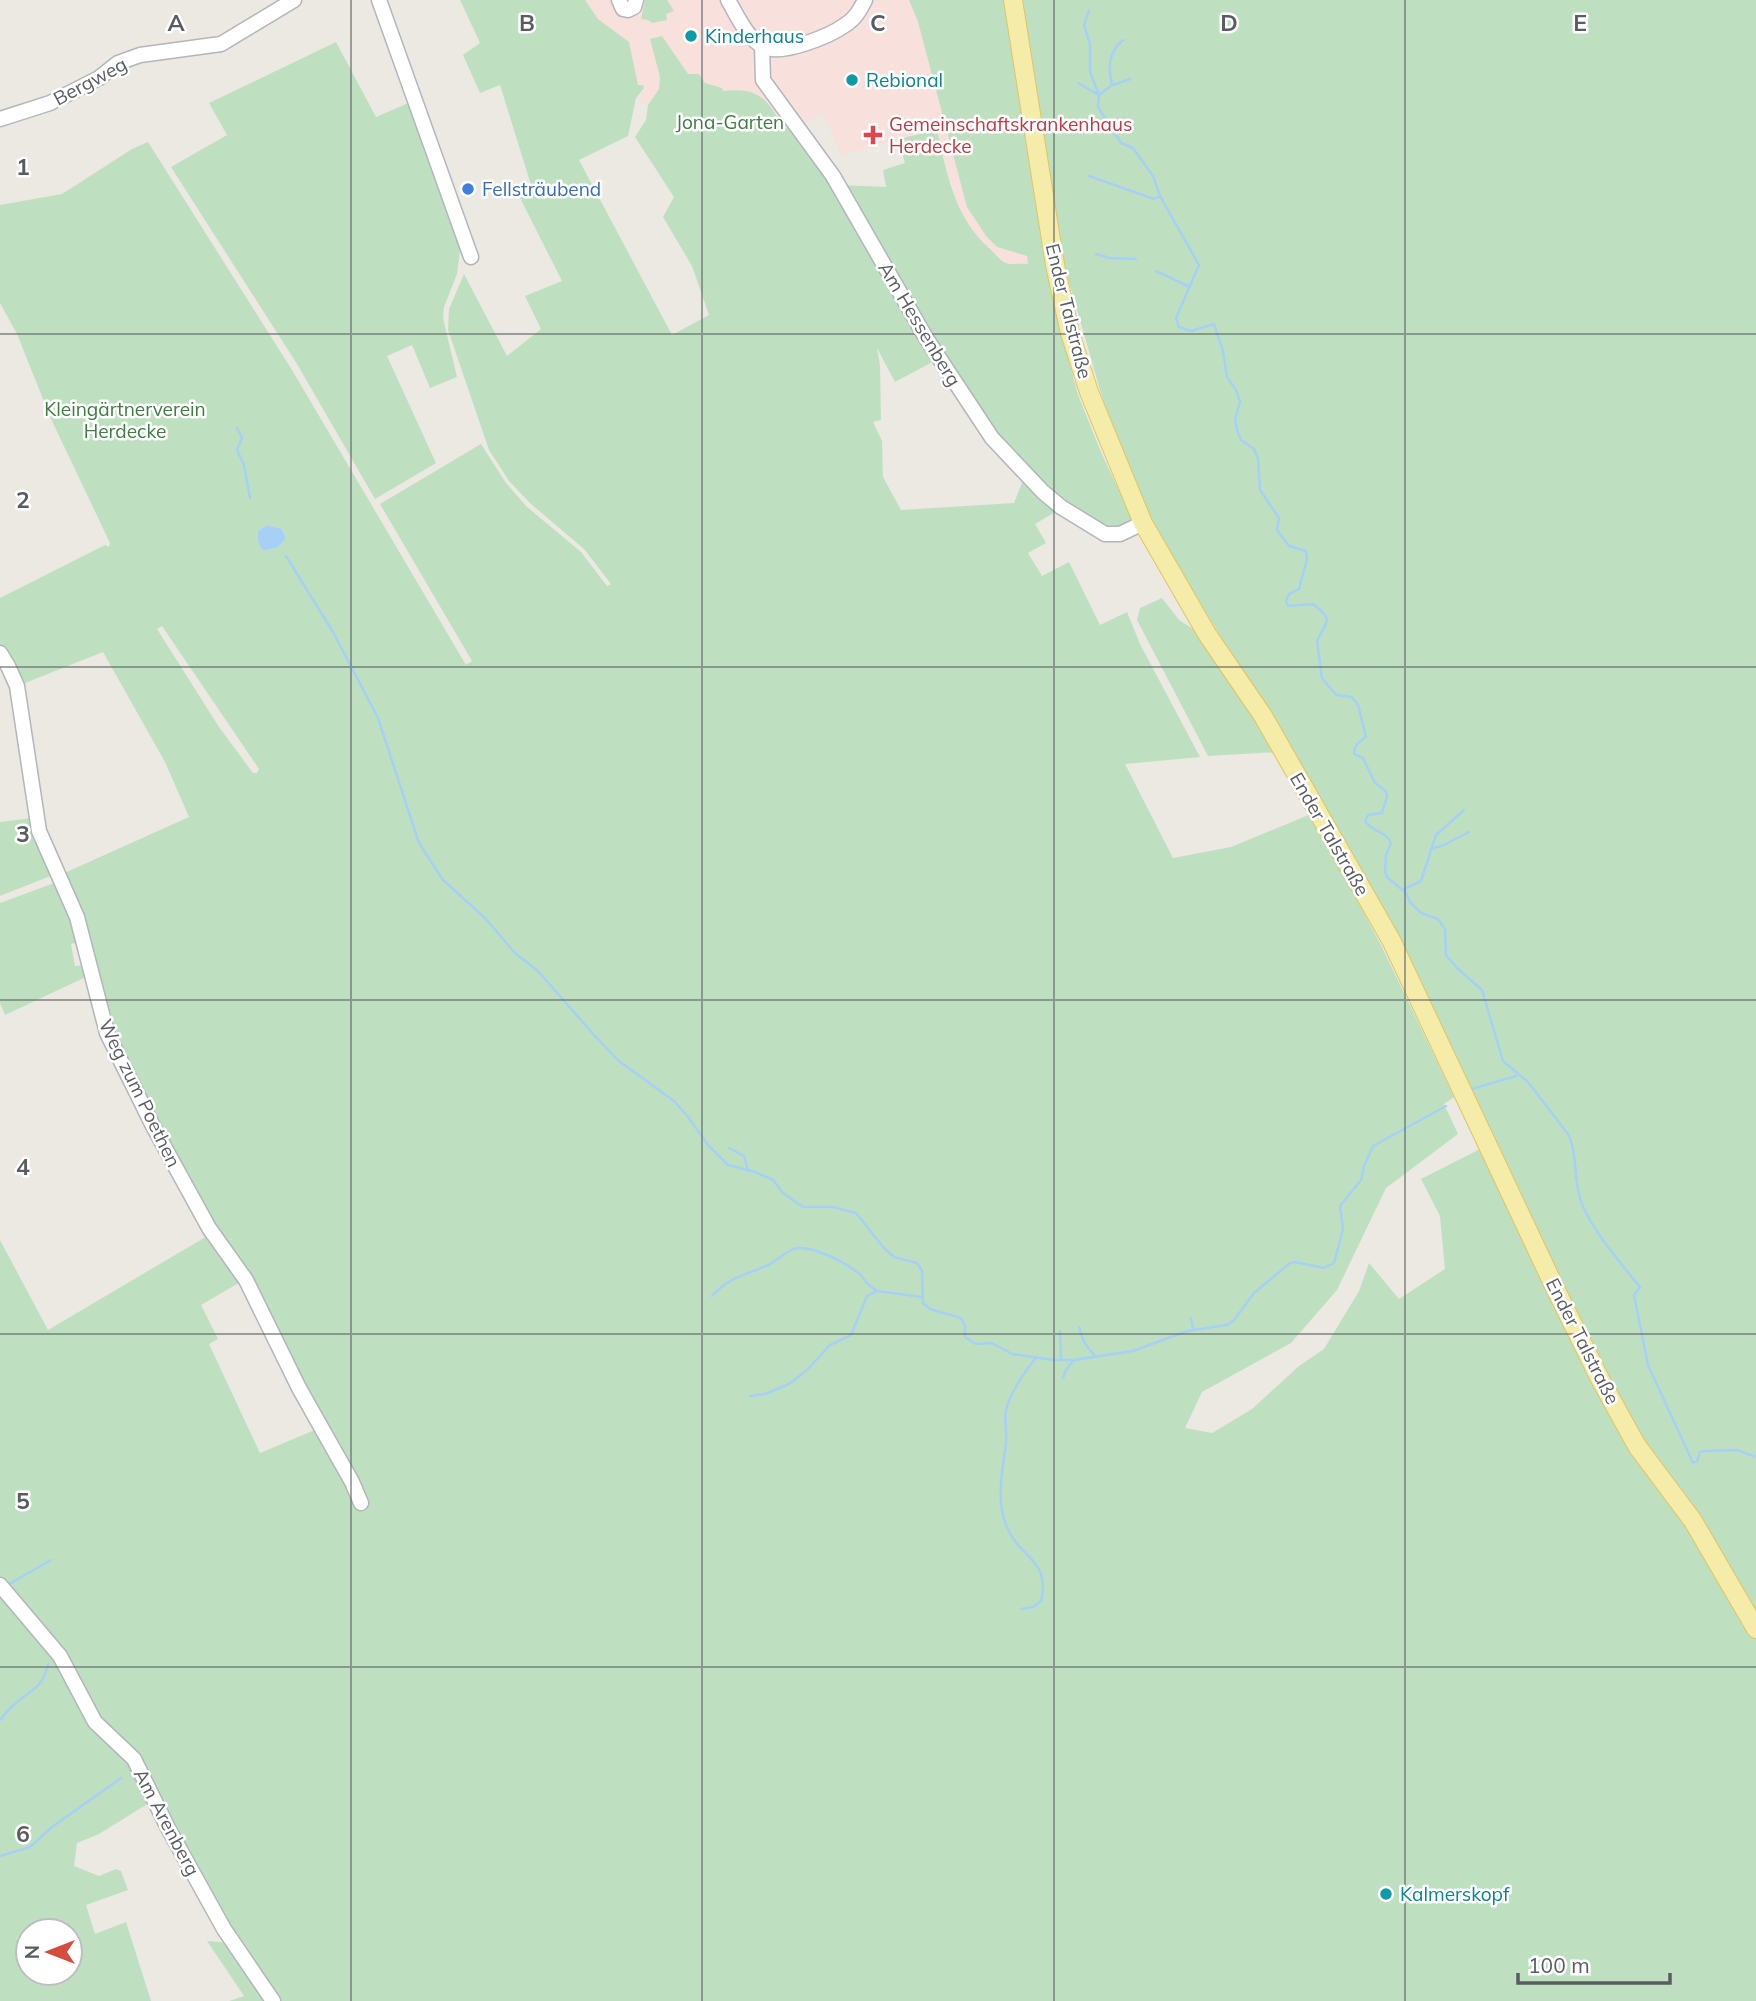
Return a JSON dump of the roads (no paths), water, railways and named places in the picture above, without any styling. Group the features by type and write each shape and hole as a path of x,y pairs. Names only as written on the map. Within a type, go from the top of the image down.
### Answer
{"main road":[{"name":"Ender Talstraße","path":"1013,0 1055,265 1070,333 1097,414 1143,523 1207,634 1263,716 1391,940 1555,1288 1631,1435 1653,1470 1693,1521 1756,1629"}],"street":[{"name":"Bergweg","path":"0,119 50,103 99,78 118,63 140,55 221,44 294,0"},
{"path":"379,0 471,257"},
{"path":"620,0 623,9 628,10 634,7 636,0"},
{"path":"728,0 754,40 762,46 774,49 785,48 846,25 858,13 865,0"},
{"name":"Am Hessenberg","path":"762,46 763,80 833,176 926,338 992,438 1043,492 1061,507 1105,534 1119,534 1143,523"},
{"name":"Weg zum Poethen","path":"0,653 17,686 39,831 77,917 107,1033 209,1228 246,1280 299,1388 361,1503"},
{"name":"Am Arenberg","path":"0,1585 60,1656 95,1722 134,1759 168,1829 225,1929 272,2001"}],"water":[{"path":"267,525 282,529 286,538 278,547 264,551 258,542 258,531"}],"waterway":[{"path":"1089,11 1084,25 1090,44 1090,72 1099,95 1098,107 1121,143 1133,148 1153,176 1160,196 1199,265 1176,318 1179,327 1191,331 1214,324 1223,351 1227,377 1240,402 1235,419 1237,430 1241,440 1254,449 1258,459 1260,490 1279,518 1277,530 1289,546 1306,551 1307,559 1299,589 1289,594 1286,601 1288,606 1313,604 1324,614 1327,621 1317,641 1322,678 1336,695 1352,697 1358,705 1366,737 1356,746 1354,754 1363,758 1375,783 1386,791 1382,813 1368,815 1365,821 1386,836 1391,843 1386,855 1387,877 1406,893 1410,902 1421,913 1438,919 1445,929 1446,955 1482,990 1503,1061 1528,1082 1568,1134 1584,1208 1606,1244 1640,1287 1634,1295 1648,1365 1693,1463 1697,1461 1700,1452 1705,1451 1737,1450 1756,1457"},
{"path":"1078,83 1099,95 1112,85 1110,61 1114,50 1123,40"},
{"path":"1113,85 1130,79"},
{"path":"1089,176 1154,199 1160,196"},
{"path":"1096,254 1110,258 1136,259"},
{"path":"1156,271 1190,287"},
{"path":"237,428 242,438 237,450 244,465 250,498"},
{"path":"286,556 333,632 378,718 419,843 443,880 485,918 515,953 538,971 619,1061 674,1101 708,1145 728,1165 773,1180 783,1193 803,1207 833,1207 856,1213 894,1257 917,1263 922,1271 923,1303 930,1309 961,1318 965,1326 965,1337 976,1344 992,1343 1012,1354 1074,1360 1133,1351 1187,1331 1227,1325 1234,1320 1254,1293 1290,1263 1324,1268 1334,1263 1343,1229 1340,1206 1361,1180 1373,1146 1446,1106"},
{"path":"1404,889 1421,881 1436,835 1464,810"},
{"path":"1431,849 1469,832"},
{"path":"1472,1089 1516,1076"},
{"path":"729,1148 744,1156 748,1170"},
{"path":"712,1296 731,1280 768,1265 798,1248 825,1254 843,1263 860,1274 876,1290"},
{"path":"750,1396 765,1394 789,1384 807,1370 830,1345 851,1335 867,1296 877,1291 922,1297"},
{"path":"1191,1318 1193,1329"},
{"path":"1079,1327 1084,1342 1094,1355"},
{"path":"1060,1331 1061,1359"},
{"path":"1021,1609 1033,1607 1041,1601 1042,1576 1007,1527 1001,1506 1001,1485 1006,1442 1006,1410 1018,1383 1035,1359"},
{"path":"1063,1378 1073,1361"},
{"path":"11,1583 51,1560"},
{"path":"0,1720 12,1706 40,1683 48,1664"},
{"path":"0,1856 30,1847 52,1827 121,1778"}],"place":[{"name":"Kinderhaus","path":"691,36"},
{"name":"Rebional","path":"852,80"},
{"name":"Gemeinschaftskrankenhaus Herdecke","path":"873,135"},
{"name":"Fellsträubend","path":"468,189"},
{"name":"Kalmerskopf","path":"1386,1894"}],"park label":[{"name":"Jona-Garten","path":"730,122"},
{"name":"Kleingärtnerverein Herdecke","path":"125,420"}]}
